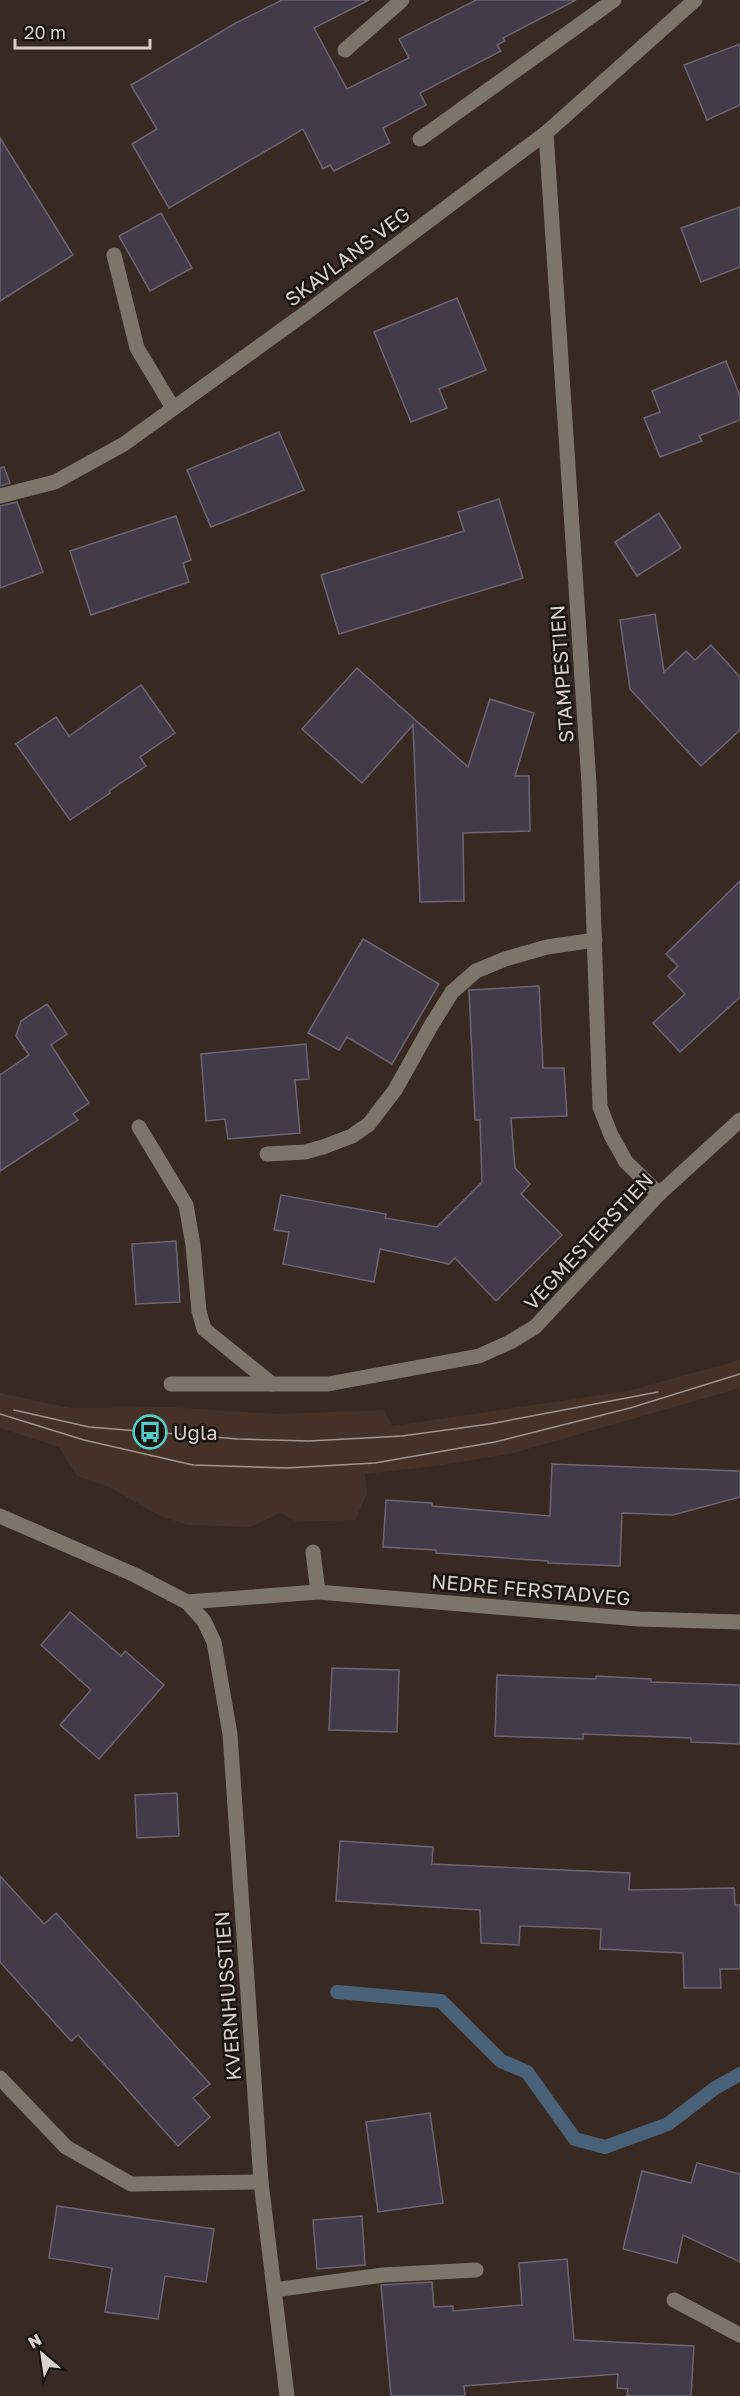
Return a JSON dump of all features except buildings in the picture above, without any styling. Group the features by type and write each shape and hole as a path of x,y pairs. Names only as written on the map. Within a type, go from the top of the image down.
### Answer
{"street":[{"path":"345,50 402,0"},
{"path":"420,139 614,0"},
{"name":"SKAVLANS VEG","path":"0,496 55,482 124,444 308,312 546,133 691,1"},
{"name":"STAMPESTIEN","path":"546,133 589,784 600,1107 611,1135 626,1162 659,1194"},
{"path":"114,255 137,348 173,408"},
{"path":"267,1154 305,1152 323,1147 352,1136 369,1124 395,1090 452,992 476,971 505,959 547,947 595,940"},
{"name":"VEGMESTERSTIEN","path":"171,1384 328,1384 479,1356 510,1342 535,1328 659,1194 740,1120"},
{"path":"139,1127 186,1204 193,1245 199,1311 204,1329 272,1384"},
{"path":"0,1516 135,1575 187,1602"},
{"path":"313,1552 318,1592"},
{"name":"NEDRE FERSTADVEG","path":"187,1602 318,1592 639,1619 740,1622"},
{"name":"KVERNHUSSTIEN","path":"187,1602 204,1621 214,1642 230,1734 261,2182 287,2396"},
{"path":"0,2078 66,2147 131,2184 261,2182"},
{"path":"274,2290 383,2275 476,2270"},
{"path":"674,2300 740,2335"}],"shaded area":[{"path":"740,1360 740,1388 514,1453 436,1466 365,1474 367,1494 355,1520 297,1522 280,1513 250,1527 188,1525 160,1516 107,1486 77,1476 59,1447 0,1428 0,1393 70,1408 171,1407 276,1414 384,1410 392,1426 627,1391"}],"waterway":[{"path":"337,1992 441,2001 501,2061 527,2072 575,2139 605,2147 668,2124 715,2088 740,2074"}],"tram line":[{"path":"0,1414 84,1440 193,1465 286,1468 375,1463 495,1442 630,1408 740,1374"},
{"path":"14,1410 89,1427 238,1439 309,1441 402,1436 490,1424 658,1392"}],"place":[{"name":"Ugla","path":"150,1432"}]}
